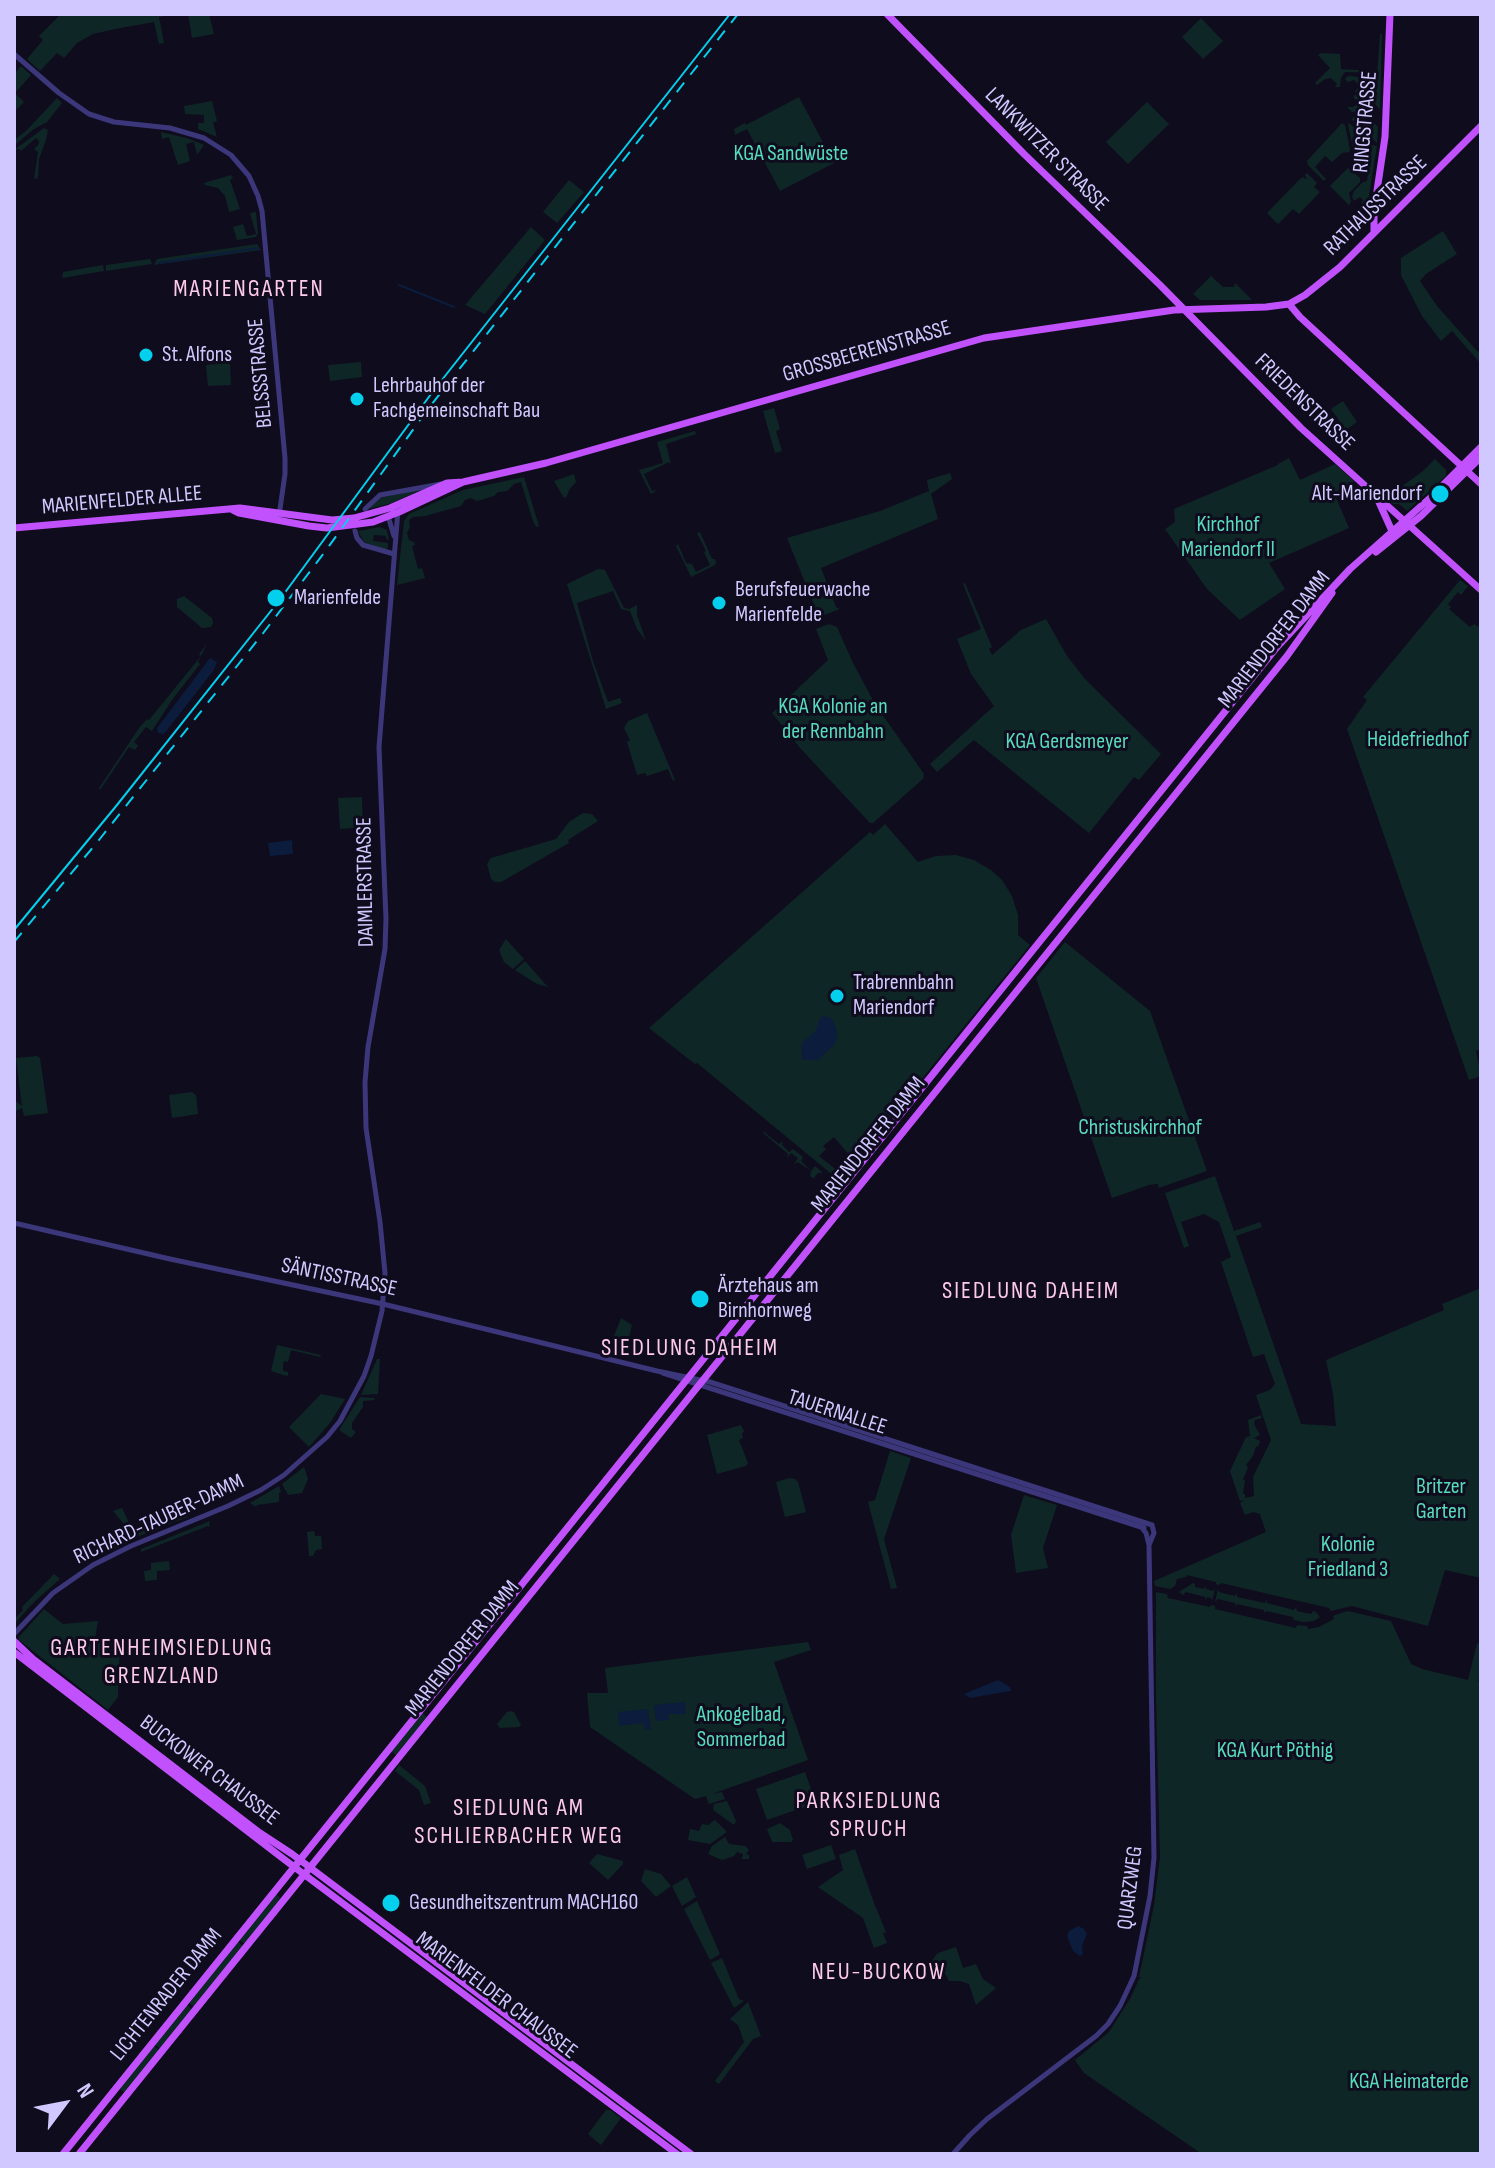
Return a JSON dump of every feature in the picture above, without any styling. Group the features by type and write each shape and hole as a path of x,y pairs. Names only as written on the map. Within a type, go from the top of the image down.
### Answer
{"main road":[{"name":"LANKWITZER STRASSE","path":"887,14 1040,170 1183,309"},
{"name":"RINGSTRASSE","path":"1374,232 1373,218 1386,124 1390,14"},
{"name":"RATHAUSSTRASSE","path":"1289,304 1332,273 1481,126"},
{"name":"GROSSBEERENSTRASSE","path":"357,524 373,522 463,482 546,463 984,338 1183,309 1289,304"},
{"path":"1289,304 1481,484"},
{"name":"FRIEDENSTRASSE","path":"1183,309 1301,428 1481,590"},
{"name":"MARIENDORFER DAMM","path":"306,1871 1287,656 1329,596 1406,524 1435,504 1481,447"},
{"name":"MARIENDORFER DAMM","path":"1464,469 1481,457"},
{"name":"GROSSBEERENSTRASSE","path":"357,524 392,514 443,484 463,482"},
{"path":"1376,496 1392,531"},
{"name":"MARIENFELDER ALLEE","path":"14,528 233,510 327,528 357,524"},
{"name":"MARIENDORFER DAMM","path":"296,1863 1274,651 1320,599 1392,531 1406,524"},
{"name":"BUCKOWER CHAUSSEE","path":"14,1641 296,1863"},
{"name":"BUCKOWER CHAUSSEE","path":"14,1652 306,1871"},
{"path":"318,1836 328,1844"},
{"name":"LICHTENRADER DAMM","path":"63,2154 296,1863"},
{"name":"LICHTENRADER DAMM","path":"79,2154 306,1871"},
{"name":"MARIENFELDER CHAUSSEE","path":"306,1871 677,2154"},
{"name":"MARIENFELDER CHAUSSEE","path":"306,1871 691,2154"},
{"path":"275,1890 284,1897"}],"street":[{"name":"BELSSSTRASSE","path":"14,54 89,114 114,122 177,129 213,142 237,161 253,183 262,211 285,458 279,517"},
{"path":"365,509 375,498 384,494 443,484"},
{"path":"392,514 395,541"},
{"name":"DAIMLERSTRASSE","path":"383,1304 384,1259 366,1128 365,1091 368,1047 385,947 379,747 395,541 392,514"},
{"path":"357,524 357,538 363,545 394,554"},
{"name":"SÄNTISSTRASSE","path":"14,1223 383,1304 687,1379"},
{"name":"RICHARD-TAUBER-DAMM","path":"14,1634 41,1604 82,1571 125,1549 217,1511 284,1475 335,1429 356,1393 368,1366 383,1304"},
{"name":"TAUERNALLEE","path":"687,1379 1152,1525"},
{"name":"TAUERNALLEE","path":"1029,1488 1143,1529"},
{"path":"1143,1529 1152,1525"},
{"name":"QUARZWEG","path":"1149,1545 1154,1533 1152,1525"},
{"name":"QUARZWEG","path":"953,2154 993,2115 1096,2036 1120,2006 1134,1976 1154,1858 1149,1545 1143,1529"}],"green space":[{"path":"61,14 174,14 159,17 164,43 159,44 154,22 115,29 93,34 77,43 64,58 57,53 40,71 27,59 43,40 39,36"},
{"path":"188,14 209,14 214,34 192,38"},
{"path":"1201,18 1223,41 1203,59 1182,37"},
{"path":"1382,34 1380,109 1375,104"},
{"path":"1340,54 1341,69 1375,71 1345,72 1340,87 1335,87 1337,84 1331,78 1317,85 1315,83 1330,68 1318,55"},
{"path":"21,66 31,75 15,93 24,102 14,112 14,74"},
{"path":"1348,76 1371,78 1372,102 1363,112 1352,112 1347,107 1356,105 1353,97 1356,94 1361,98 1355,91 1357,83 1354,80 1348,82 1345,79"},
{"name":"KGA Sandwüste","path":"799,97 834,163 780,191 747,129 735,135 734,129"},
{"path":"57,98 62,103 47,122 16,144 14,140"},
{"path":"212,101 217,137 198,129 198,123 204,123 204,115 185,114 184,106"},
{"path":"1147,102 1169,124 1128,164 1106,142"},
{"path":"1353,117 1370,118 1378,127 1377,143 1352,120"},
{"path":"1342,123 1350,150 1332,162 1325,156 1315,167 1326,179 1324,181 1307,161"},
{"path":"1349,123 1372,145 1377,146 1367,207 1361,203 1363,200 1360,197 1354,201 1352,197 1354,191 1367,181 1370,159 1365,159 1364,168 1357,166"},
{"path":"44,128 48,130 39,159 38,178 34,179 38,152 34,149 39,141 36,138 21,151 14,150"},
{"path":"161,132 204,145 197,155 194,142 186,144 190,161 178,165 169,137 162,139"},
{"path":"1348,168 1360,178 1349,193 1349,205 1330,186"},
{"path":"1307,173 1317,183 1314,187 1320,192 1299,214 1293,209 1278,224 1267,213 1299,180 1303,177 1307,180"},
{"path":"231,175 240,209 229,212 225,196 218,188 204,183"},
{"path":"569,180 584,192 557,223 543,212"},
{"path":"256,212 258,233 256,237 237,240 233,227 243,224 247,236 256,234 250,213"},
{"path":"531,227 545,240 485,314 465,305"},
{"path":"1443,231 1457,254 1420,281 1437,306 1478,352 1481,349 1481,364 1452,331 1441,341 1422,316 1401,275 1401,258"},
{"path":"257,244 261,250 154,265 157,259"},
{"path":"150,259 152,264 106,271 106,265"},
{"path":"103,265 104,271 62,278 63,272"},
{"path":"1211,276 1223,287 1234,287 1235,283 1252,300 1200,300 1193,294"},
{"path":"361,362 362,377 330,381 328,365"},
{"path":"230,363 231,385 208,386 206,365"},
{"path":"1343,401 1357,422 1346,430 1331,409"},
{"path":"774,408 782,451 775,453 763,411"},
{"path":"695,431 696,434 666,444 671,464 669,462 644,474 652,491 658,490 651,494 639,470 663,463 657,442"},
{"name":"Kirchhof Mariendorf II","path":"1289,458 1300,480 1335,464 1355,482 1334,493 1349,528 1269,563 1285,589 1240,620 1207,589 1165,529 1175,522 1174,509"},
{"path":"1435,459 1446,470 1446,476 1407,511 1386,498 1423,471"},
{"path":"950,473 952,479 931,494 938,519 821,568 836,607 840,609 819,617 787,538 880,511 929,491 927,480"},
{"path":"574,474 576,482 564,498 554,481"},
{"path":"524,477 539,526 536,527 533,521 521,482 494,496 477,501 471,498 461,506 413,517 409,520 407,533 415,545 412,546 418,569 422,568 425,578 397,585 404,521 409,514 463,490"},
{"path":"423,489 392,503 368,509 379,498"},
{"path":"380,527 387,530 389,540 386,536 374,535 373,541 388,543 385,550 364,542 358,531"},
{"path":"700,532 716,562 691,577 676,546 678,544 686,563 692,564 696,572 710,565 697,533"},
{"path":"598,569 605,570 624,608 637,605 637,615 646,641 630,611 621,609 613,591 577,603 608,702 620,698 622,703 606,709 567,584"},
{"name":"Heidefriedhof","path":"1460,580 1468,586 1448,604 1449,609 1470,627 1474,624 1481,628 1481,1049 1476,1051 1481,1076 1469,1080 1347,729 1367,700 1363,697"},
{"name":"KGA Gerdsmeyer","path":"965,583 992,647 989,649 992,655 1021,630 1046,619 1067,656 1085,679 1161,754 1139,780 1134,777 1089,833 974,740 937,772 930,764 994,706 971,674 957,639 981,629"},
{"path":"184,596 212,618 211,627 202,628 177,607 177,599"},
{"name":"KGA Kolonie an der Rennbahn","path":"829,624 837,627 875,704 924,774 923,779 873,823 800,748 772,713 828,660 816,629"},
{"path":"201,656 200,664 152,731 146,727 134,742 138,746 135,750 129,747 100,790 139,728"},
{"path":"647,713 673,781 668,769 647,776 645,773 637,775 627,742 630,740 624,728 628,721"},
{"path":"362,797 363,827 340,829 338,798"},
{"path":"583,813 592,814 598,821 568,840 569,843 501,882 491,879 487,864 491,858 556,839 569,822"},
{"name":"Trabrennbahn Mariendorf","path":"885,824 918,862 936,856 956,855 974,860 991,870 1012,896 1018,915 1018,935 1030,945 850,1168 850,1156 834,1137 823,1146 826,1149 819,1156 844,1176 840,1181 697,1063 649,1028 870,832 873,835"},
{"path":"506,939 524,959 513,969 504,962 499,950"},
{"name":"Christuskirchhof","path":"1065,942 1150,1011 1207,1171 1159,1188 1158,1184 1149,1185 1112,1198 1036,978"},
{"path":"525,961 548,987 515,970"},
{"path":"16,1058 40,1058 48,1113 24,1116 22,1108 14,1112 14,1100 22,1106"},
{"path":"192,1092 196,1095 198,1114 172,1118 169,1095"},
{"path":"764,1132 779,1144 783,1141 782,1145 789,1152 793,1149 803,1157 801,1161 811,1171 798,1162 794,1164 798,1158 791,1153 787,1158 788,1154"},
{"path":"815,1166 822,1172 814,1178 816,1180 810,1176"},
{"path":"1215,1176 1234,1231 1260,1222 1262,1227 1236,1236 1301,1424 1336,1426 1326,1360 1444,1310 1442,1304 1481,1288 1481,1578 1445,1570 1428,1626 1352,1606 1331,1611 1329,1608 1219,1585 1187,1575 1177,1579 1170,1589 1155,1586 1154,1581 1266,1532 1260,1514 1253,1512 1245,1515 1240,1503 1245,1500 1240,1501 1230,1471 1246,1437 1250,1436 1248,1420 1261,1415 1262,1418 1255,1420 1254,1424 1260,1435 1254,1438 1260,1441 1246,1465 1243,1480 1245,1498 1254,1496 1253,1477 1271,1440 1256,1395 1270,1390 1275,1384 1264,1354 1253,1357 1221,1262 1231,1257 1219,1222 1204,1214 1181,1222 1189,1246 1184,1248 1165,1193"},
{"path":"621,1318 632,1325 625,1355 608,1351"},
{"path":"277,1345 321,1355 291,1350 288,1362 284,1361 283,1366 288,1376 283,1375 271,1371"},
{"path":"377,1359 380,1359 378,1394 361,1395"},
{"path":"321,1394 345,1399 309,1447 289,1427"},
{"path":"360,1397 375,1400 363,1401 363,1407 352,1423 352,1429 356,1432 351,1438 339,1430"},
{"path":"741,1425 744,1431 743,1438 739,1440 748,1463 717,1474 707,1435"},
{"path":"890,1451 911,1458 884,1539 897,1588 891,1589 868,1502 875,1500"},
{"path":"304,1467 308,1479 302,1493 288,1495 282,1484"},
{"path":"790,1478 798,1482 806,1512 785,1517 776,1482"},
{"path":"279,1486 279,1502 256,1507 250,1503"},
{"path":"1024,1495 1057,1505 1043,1548 1048,1568 1016,1573 1011,1535"},
{"path":"122,1508 133,1531 187,1511 188,1517 134,1538 130,1537 113,1511"},
{"path":"210,1521 209,1528 141,1552 141,1549"},
{"path":"314,1531 315,1536 321,1536 322,1549 309,1556 307,1532"},
{"path":"169,1561 170,1570 157,1571 157,1580 145,1581 144,1571 151,1570 151,1563"},
{"path":"54,1574 60,1579 14,1624 22,1607"},
{"path":"1193,1583 1195,1587 1204,1589 1205,1586 1213,1591 1215,1588 1212,1601 1211,1598 1207,1597 1206,1600 1205,1597 1179,1592"},
{"path":"1218,1589 1235,1596 1237,1593 1237,1597 1265,1603 1267,1600 1267,1603 1294,1610 1296,1607 1297,1611 1311,1614 1313,1611 1320,1617 1303,1622 1293,1617 1264,1613 1264,1610 1237,1604 1236,1607 1235,1603 1218,1599 1215,1602"},
{"name":"KGA Kurt Pöthig","path":"1156,1592 1167,1594 1168,1598 1211,1605 1215,1609 1296,1628 1297,1625 1307,1626 1308,1629 1319,1627 1334,1619 1333,1616 1348,1611 1391,1621 1411,1664 1468,1680 1477,1643 1481,1644 1478,1682 1481,1683 1481,2154 1202,2154 1084,2073 1075,2060 1109,2032 1142,1978 1139,1977 1160,1857"},
{"path":"44,1609 63,1624 98,1621 95,1639 120,1644 118,1697 108,1710 19,1640"},
{"name":"Ankogelbad, Sommerbad","path":"808,1642 811,1650 774,1662 808,1760 712,1794 722,1792 725,1799 709,1804 706,1796 695,1799 590,1727 587,1693 608,1693 605,1668"},
{"path":"511,1711 521,1725 500,1728 497,1724"},
{"path":"422,1712 427,1718 396,1755 391,1751"},
{"path":"399,1765 425,1786 431,1803 424,1805 419,1790 395,1771"},
{"path":"805,1772 816,1803 767,1820 756,1789"},
{"path":"727,1801 736,1821 734,1825 713,1810 714,1804"},
{"path":"715,1820 727,1832 710,1844 688,1840 690,1829 699,1831 702,1824 708,1825"},
{"path":"780,1823 790,1830 791,1842 772,1842 767,1829"},
{"path":"725,1837 729,1844 745,1846 749,1850 746,1854 749,1859 742,1859 743,1854 737,1852 722,1860 708,1854 712,1846"},
{"path":"831,1845 836,1859 807,1869 802,1855"},
{"path":"855,1849 886,1932 883,1933 887,1943 874,1948 863,1918 818,1887 843,1870 839,1855"},
{"path":"597,1854 623,1861 608,1880 589,1863"},
{"path":"645,1869 661,1874 671,1886 656,1897 641,1881"},
{"path":"687,1877 696,1897 682,1906 672,1886"},
{"path":"276,1894 280,1898 245,1944 238,1939"},
{"path":"697,1901 720,1954 710,1960 684,1909"},
{"path":"237,1941 243,1946 194,2007 188,2002"},
{"path":"956,1947 963,1968 976,1964 983,1979 996,1988 976,2005 969,1984 949,1981 946,1975 929,1964 938,1953"},
{"path":"722,1958 739,1999 744,2001 734,2008 711,1963"},
{"path":"748,2002 761,2036 753,2039 719,2084 715,2081 744,2042 738,2025 730,2019"},
{"path":"186,2004 192,2009 160,2049 154,2044"},
{"path":"153,2045 159,2050 125,2093 119,2088"},
{"path":"606,2110 621,2118 601,2145 588,2134"}],"water":[{"path":"210,658 217,662 214,670 164,734 158,733 157,728"},
{"path":"292,840 293,854 270,856 268,843"},
{"path":"820,1018 831,1018 835,1025 835,1044 818,1060 803,1060 802,1043 815,1032"},
{"path":"998,1680 1010,1687 1011,1691 970,1698 964,1694"},
{"path":"685,1702 686,1714 669,1714 669,1720 656,1721 654,1705"},
{"path":"648,1709 651,1729 645,1730 644,1723 619,1726 618,1712"},
{"path":"1078,1926 1087,1934 1080,1956 1073,1951 1067,1936"}],"waterway":[{"path":"159,263 259,248"},
{"path":"399,285 454,307"}],"tram line":[{"path":"14,930 278,602 434,390 730,14"}],"railway":[{"path":"14,942 264,632 428,409 738,14"}],"place":[{"name":"St. Alfons","path":"146,355"},
{"name":"Lehrbauhof der Fachgemeinschaft Bau","path":"357,399"},
{"name":"Alt-Mariendorf","path":"1440,494"},
{"name":"Marienfelde","path":"276,598"},
{"name":"Berufsfeuerwache Marienfelde","path":"719,603"},
{"name":"Trabrennbahn Mariendorf","path":"837,996"},
{"name":"Ärztehaus am Birnhornweg","path":"700,1299"},
{"name":"Gesundheitszentrum MACH160","path":"391,1903"}],"district":[{"name":"MARIENGARTEN","path":"249,290"},
{"name":"SIEDLUNG DAHEIM","path":"1031,1292"},
{"name":"SIEDLUNG DAHEIM","path":"690,1349"},
{"name":"GARTENHEIMSIEDLUNG GRENZLAND","path":"162,1663"},
{"name":"PARKSIEDLUNG SPRUCH","path":"869,1816"},
{"name":"SIEDLUNG AM SCHLIERBACHER WEG","path":"519,1823"},
{"name":"NEU-BUCKOW","path":"879,1973"}],"park label":[{"name":"Britzer Garten","path":"1441,1500"},
{"name":"Kolonie Friedland 3","path":"1348,1558"},
{"name":"KGA Heimaterde","path":"1409,2082"}]}
